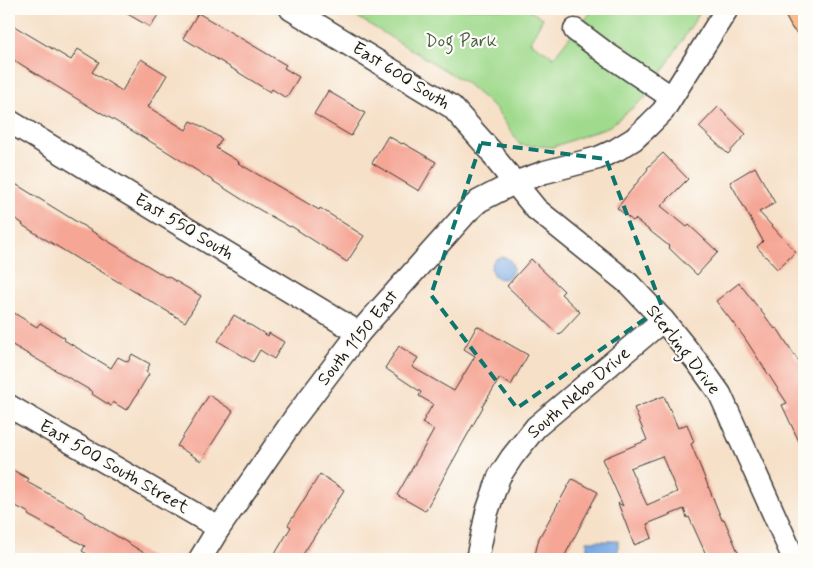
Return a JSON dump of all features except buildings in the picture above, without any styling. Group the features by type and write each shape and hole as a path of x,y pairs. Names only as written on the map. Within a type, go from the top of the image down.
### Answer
{"main road":[{"path":"798,9 804,20"}],"street":[{"name":"East 600 South","path":"291,9 452,107 491,150 514,183"},
{"name":"South 1150 East","path":"200,559 219,528 296,416 359,333 467,212 479,201 514,183 545,172 598,158 634,139 663,111 727,9"},
{"path":"575,30 671,97"},
{"name":"East 550 South","path":"9,121 359,333"},
{"name":"Sterling Drive","path":"514,183 536,209 629,284 663,320 698,364 720,394 794,559"},
{"name":"South Nebo Drive","path":"477,559 487,512 500,477 512,457 536,426 663,320"},
{"name":"East 500 South Street","path":"9,406 219,528"}],"highlighted area":[{"path":"481,143 606,159 662,307 517,408 431,295"}],"green space":[{"name":"Dog Park","path":"344,9 531,9 530,11 543,18 530,42 554,57 594,9 702,9 646,97 610,126 553,147 520,145 496,109 466,83"}],"water":[{"path":"498,257 506,257 513,264 513,272 506,279 498,279 491,272 491,264"},
{"path":"587,541 618,541 618,555 587,555"}]}
